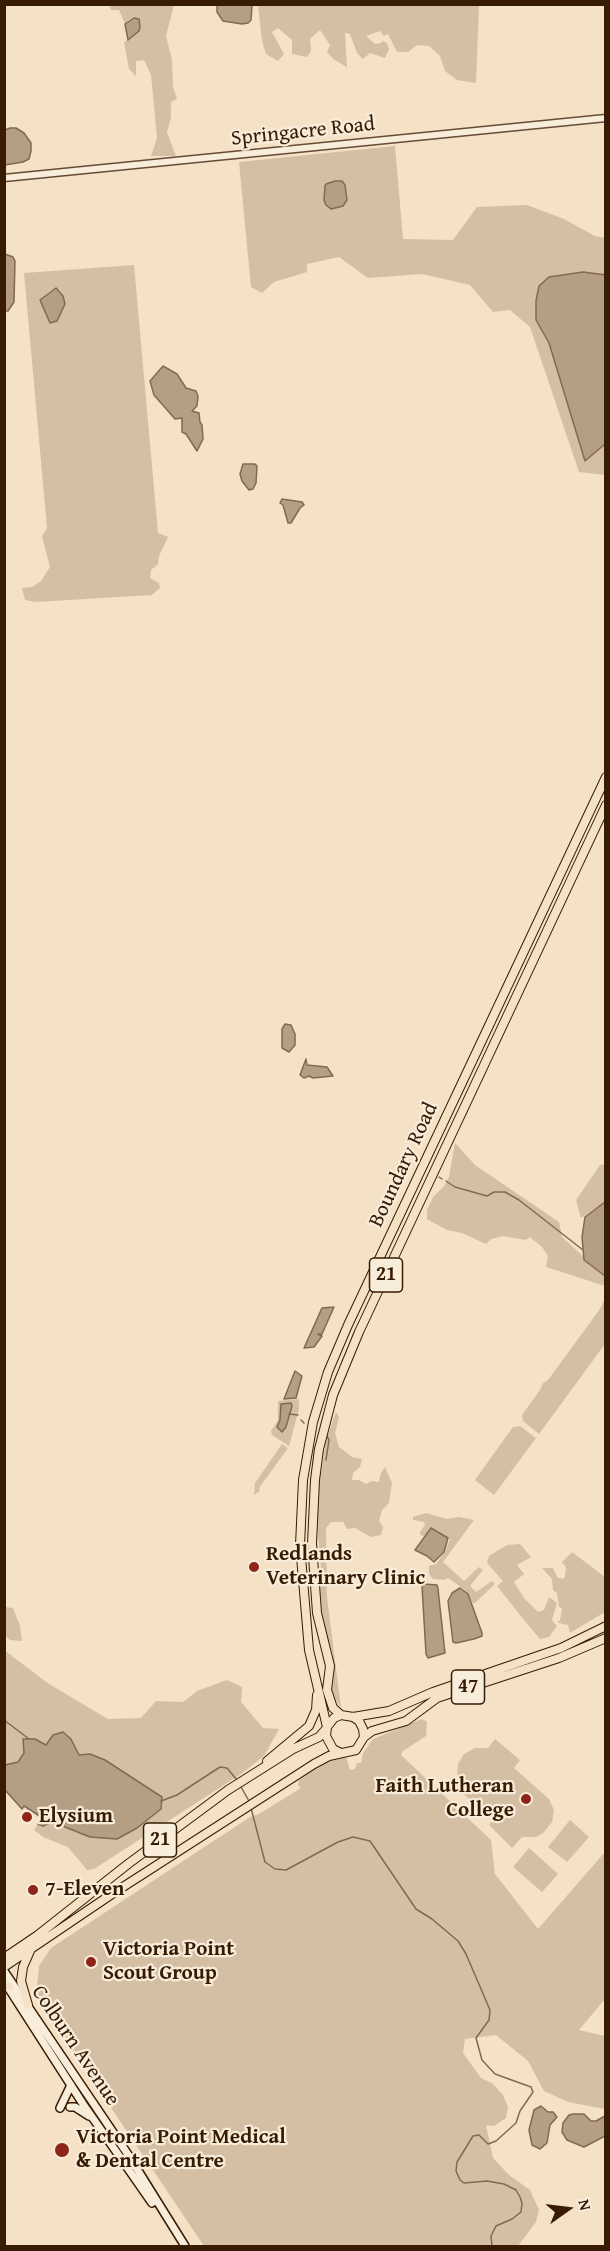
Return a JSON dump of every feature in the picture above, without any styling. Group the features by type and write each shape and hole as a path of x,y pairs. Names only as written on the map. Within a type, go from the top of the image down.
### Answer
{"highway":[{"name":"Boundary Road","path":"327,1728 310,1657 300,1512 307,1449 328,1372 606,777"},
{"name":"Boundary Road","path":"341,1715 333,1708 327,1690 330,1666 317,1613 312,1543 319,1449 333,1395 359,1332 606,806"},
{"name":"47","path":"353,1717 389,1711 433,1692 561,1648 606,1626"},
{"name":"47","path":"364,1737 381,1727 406,1721 437,1698 559,1658 606,1638"},
{"name":"21","path":"6,1956 38,1935 121,1869 282,1752 313,1719 317,1700 315,1679"},
{"path":"327,1728 334,1718 341,1715 353,1717 363,1729 364,1737"},
{"name":"21","path":"282,1752 319,1737 327,1728"},
{"name":"21","path":"327,1728 328,1743 341,1753"},
{"name":"21","path":"30,1951 112,1894 302,1771 329,1756 356,1750 364,1737"},
{"path":"4,1969 30,1951"},
{"path":"28,2006 21,1981 23,1967 30,1951"}],"main road":[{"name":"Colburn Avenue","path":"4,1969 129,2156 185,2247"},
{"name":"Colburn Avenue","path":"6,1985 91,2116 168,2228 174,2231"},
{"path":"60,2108 71,2085"},
{"path":"70,2107 75,2107 91,2116"}],"street":[{"name":"Springacre Road","path":"4,178 606,118"}],"shaded area":[{"path":"109,5 174,5 166,36 172,60 173,87 177,99 171,102 171,118 167,132 176,156 151,156 157,138 151,75 144,60 136,61 136,76 129,69 124,42 139,31 130,19 125,24 119,10 111,10"},
{"path":"217,5 252,5 251,20 242,24 223,21 217,12"},
{"path":"258,5 479,5 476,83 457,80 445,71 440,56 429,46 417,45 408,52 397,52 388,34 384,36 380,31 366,36 375,44 383,41 387,43 389,49 385,58 370,53 363,59 357,53 350,34 345,33 347,67 333,59 327,52 330,45 320,30 310,39 311,51 307,57 292,54 292,40 278,28 272,32 284,54 278,61 266,54 262,41"},
{"path":"134,18 139,19 139,31 128,40 125,24"},
{"path":"16,128 24,133 31,143 31,151 29,159 5,165 5,130"},
{"path":"395,146 403,239 453,240 477,207 527,205 564,219 595,236 605,238 605,275 583,272 536,320 549,343 585,461 605,444 605,475 579,472 530,327 510,310 493,312 470,285 422,274 368,278 339,257 307,264 307,272 274,282 262,293 251,287 239,162"},
{"path":"335,181 342,181 345,185 347,200 343,206 331,209 324,200 325,186"},
{"path":"5,254 13,257 15,261 14,302 8,311 5,311"},
{"path":"134,265 158,533 168,537 159,556 158,564 151,570 150,578 159,583 160,588 152,595 36,602 25,600 22,588 32,587 41,581 50,567 42,536 47,528 24,273","holes":["51,290 59,290 63,296 47,314 40,300"]},
{"path":"583,272 606,275 605,444 585,461 549,343 536,320 539,286 549,277"},
{"path":"56,288 63,296 65,304 57,321 50,323 40,300"},
{"path":"163,366 177,374 186,388 196,391 198,396 197,406 192,411 199,413 203,439 197,451 186,434 182,432 182,418 175,419 154,395 150,381"},
{"path":"243,464 257,466 256,483 253,489 249,490 242,481 240,474"},
{"path":"282,499 302,502 304,505 291,523 288,523 283,505 280,503"},
{"path":"285,1024 291,1025 295,1034 295,1045 289,1052 282,1048 282,1029"},
{"path":"306,1059 307,1065 327,1067 333,1076 304,1078 300,1075"},
{"path":"455,1143 475,1165 559,1222 562,1237 584,1257 585,1261 605,1276 605,1286 546,1267 548,1256 542,1247 530,1237 526,1240 503,1236 491,1239 486,1244 462,1233 447,1230 427,1219 427,1210 433,1197 449,1177"},
{"path":"605,1164 605,1202 581,1218 576,1200 600,1165"},
{"path":"605,1202 605,1276 584,1260 582,1237 585,1217"},
{"path":"605,1298 605,1344 539,1434 523,1421 522,1415 543,1383 548,1380 600,1309"},
{"path":"334,1307 322,1334 318,1334 322,1336 314,1347 304,1348 322,1308"},
{"path":"295,1371 302,1376 296,1398 284,1399"},
{"path":"299,1399 299,1409 289,1446 272,1435 271,1431 278,1420 278,1401"},
{"path":"291,1403 286,1427 282,1432 277,1427 281,1404"},
{"path":"336,1412 339,1417 335,1433 339,1447 352,1457 362,1459 360,1467 353,1473 352,1480 359,1480 366,1484 372,1481 379,1482 385,1467 392,1483 389,1503 382,1510 379,1521 383,1527 381,1535 371,1537 355,1528 347,1529 343,1522 331,1522 326,1528 327,1597 341,1708 334,1698 333,1654 323,1625 318,1537 318,1494 326,1440"},
{"path":"520,1426 536,1438 494,1495 475,1480 513,1427"},
{"path":"282,1444 288,1448 259,1488 260,1491 254,1495 255,1483"},
{"path":"426,1513 447,1519 459,1517 474,1520 443,1562 464,1581 479,1567 483,1570 470,1586 476,1592 492,1581 495,1584 475,1603 465,1590 448,1578 433,1579 429,1574 429,1566 436,1564 445,1552 450,1539 432,1528 424,1536 420,1535 425,1525 424,1522 413,1520 413,1517"},
{"path":"431,1528 448,1538 444,1552 434,1562 415,1550"},
{"path":"520,1544 531,1557 517,1565 524,1574 514,1582 524,1598 538,1612 544,1610 549,1597 557,1603 552,1620 557,1626 549,1637 540,1639 528,1625 497,1586 503,1581 487,1563 489,1556 507,1545"},
{"path":"572,1552 605,1577 605,1612 570,1633 568,1625 557,1621 560,1621 562,1608 559,1607 557,1593 553,1590 552,1579 542,1568 553,1568 557,1577 562,1579 565,1577 566,1567 562,1562"},
{"path":"424,1584 437,1585 445,1653 428,1658 422,1586"},
{"path":"460,1588 468,1594 482,1636 456,1643 453,1642 448,1601 452,1593"},
{"path":"5,1607 13,1608 20,1626 22,1641 10,1640 5,1636"},
{"path":"4,1650 49,1684 108,1719 141,1718 156,1701 183,1702 197,1691 227,1680 242,1687 241,1702 263,1728 279,1729 264,1756 241,1774 94,1869 87,1870 68,1847 43,1837 34,1830 38,1824 43,1825 57,1820 66,1827 162,1797 125,1772 90,1754 79,1755 71,1739 24,1753 18,1762 5,1765"},
{"path":"422,1719 427,1722 426,1736 403,1751 401,1755 491,1840 495,1874 538,1929 605,1852 605,1999 579,2030 605,2036 605,2109 568,2102 544,2091 528,2061 496,2035 465,2039 463,2053 481,2078 492,2083 503,2095 508,2107 506,2118 494,2126 486,2125 493,2158 509,2175 530,2190 539,2210 536,2222 518,2246 204,2246 40,2002 37,1986 39,1966 51,1948 250,1817 259,1814 301,1788 298,1785 299,1780 317,1767 336,1758 346,1757 350,1770 355,1769 357,1763 361,1763 363,1753 373,1739"},
{"path":"63,1732 71,1739 79,1755 90,1754 105,1760 162,1797 161,1809 137,1828 117,1839 90,1837 65,1827 57,1820 43,1826 38,1824 41,1817 24,1806 22,1809 5,1790 5,1765 18,1762 24,1753 23,1739 35,1739 46,1745 53,1735"},
{"path":"495,1739 520,1760 514,1768 549,1799 554,1810 552,1822 543,1833 536,1837 522,1837 512,1848 489,1825 496,1817 483,1805 480,1808 455,1787 459,1783 458,1764 464,1754 475,1748 488,1748"},
{"path":"570,1820 589,1837 567,1862 548,1847"},
{"path":"529,1848 558,1874 542,1892 513,1867"},
{"path":"541,2106 548,2112 553,2112 557,2117 550,2125 547,2143 540,2149 532,2145 529,2130 534,2110"},
{"path":"584,2114 591,2121 605,2116 605,2136 584,2147 567,2140 562,2132 563,2123 569,2115"}],"waterway":[{"path":"412,1150 414,1154"},
{"path":"446,1181 455,1187 487,1196 494,1192 505,1192 519,1200 583,1250"},
{"path":"289,1414 298,1415"},
{"path":"301,1420 304,1423"},
{"path":"326,1460 329,1440 327,1436"},
{"path":"4,1720 29,1739"},
{"path":"161,1801 177,1795 220,1767 227,1768 237,1780"},
{"path":"241,1787 249,1801"},
{"path":"251,1808 265,1862 275,1869 286,1870 338,1842 353,1837 370,1841 416,1909 458,1941 466,1954 490,2010 489,2020 476,2038 482,2060 495,2074 531,2087 533,2092 520,2111 516,2123 496,2141 488,2144 479,2135 473,2136 457,2162 456,2171 464,2183 487,2181 504,2184 516,2190 520,2197 521,2212 496,2226 491,2236 492,2246"}],"place":[{"name":"Redlands Veterinary Clinic","path":"254,1567"},
{"name":"Faith Lutheran College","path":"526,1799"},
{"name":"Elysium","path":"27,1817"},
{"name":"7-Eleven","path":"33,1890"},
{"name":"Victoria Point Scout Group","path":"91,1962"},
{"name":"Victoria Point Medical & Dental Centre","path":"62,2150"}]}
